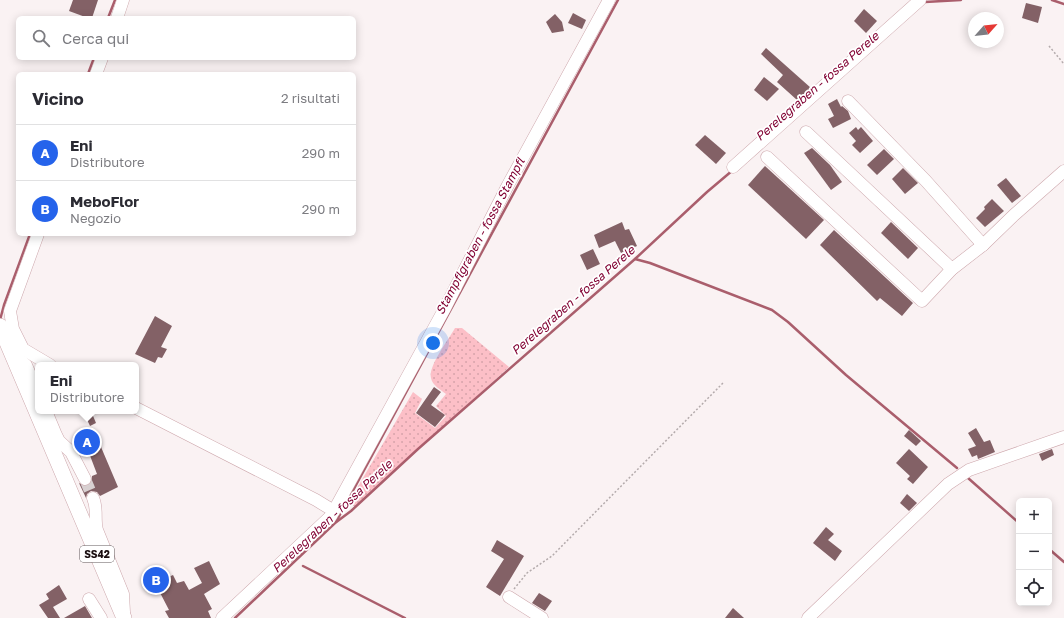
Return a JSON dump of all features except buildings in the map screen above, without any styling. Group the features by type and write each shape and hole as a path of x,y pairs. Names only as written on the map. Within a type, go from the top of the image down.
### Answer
{"main road":[{"name":"SS42","path":"2,330 35,407"},
{"name":"SS42","path":"38,414 124,618"}],"street":[{"path":"118,16 123,0"},
{"path":"222,618 331,516 445,308 508,185 610,0"},
{"path":"733,167 920,0"},
{"path":"97,72 101,60"},
{"path":"848,100 926,181 983,246"},
{"path":"806,132 952,269"},
{"path":"767,157 922,301 952,269 983,246 1014,215 1064,171"},
{"path":"37,236 10,311 12,329 23,349 45,362"},
{"path":"12,352 26,364 35,386"},
{"path":"139,410 316,500 334,511"},
{"path":"47,414 59,441 71,452 85,479"},
{"path":"808,618 948,484 969,470 1064,437"},
{"path":"94,498 96,509 95,523 123,594 124,618"},
{"path":"509,597 542,618"},
{"path":"89,599 101,618"}],"path":[{"path":"1048,46 1064,64"},
{"path":"509,597 527,573 552,556 723,383"}],"shaded area":[{"path":"455,328 462,328 509,367 355,507 349,502 413,392 422,399 415,413 435,428 446,416 436,406 446,394 433,383 431,373 436,360"}],"waterway":[{"path":"109,16 115,0"},
{"name":"Stampflgraben - fossa Stampfl","path":"336,522 618,0"},
{"path":"925,2 961,0"},
{"path":"1052,0 1064,4"},
{"path":"89,72 93,60"},
{"name":"Perelegraben - fossa Perele","path":"235,618 335,523 351,511 418,449 635,259 733,170"},
{"path":"0,320 29,236"},
{"path":"635,259 650,263 772,310 788,322 846,375 957,468"},
{"path":"968,478 1016,520"},
{"path":"1052,552 1064,562"},
{"path":"303,566 405,618"}],"tunnel":[{"path":"85,479 93,498"}],"place":[{"name":"Eni","path":"87,442"},
{"name":"MeboFlor","path":"156,580"}]}
